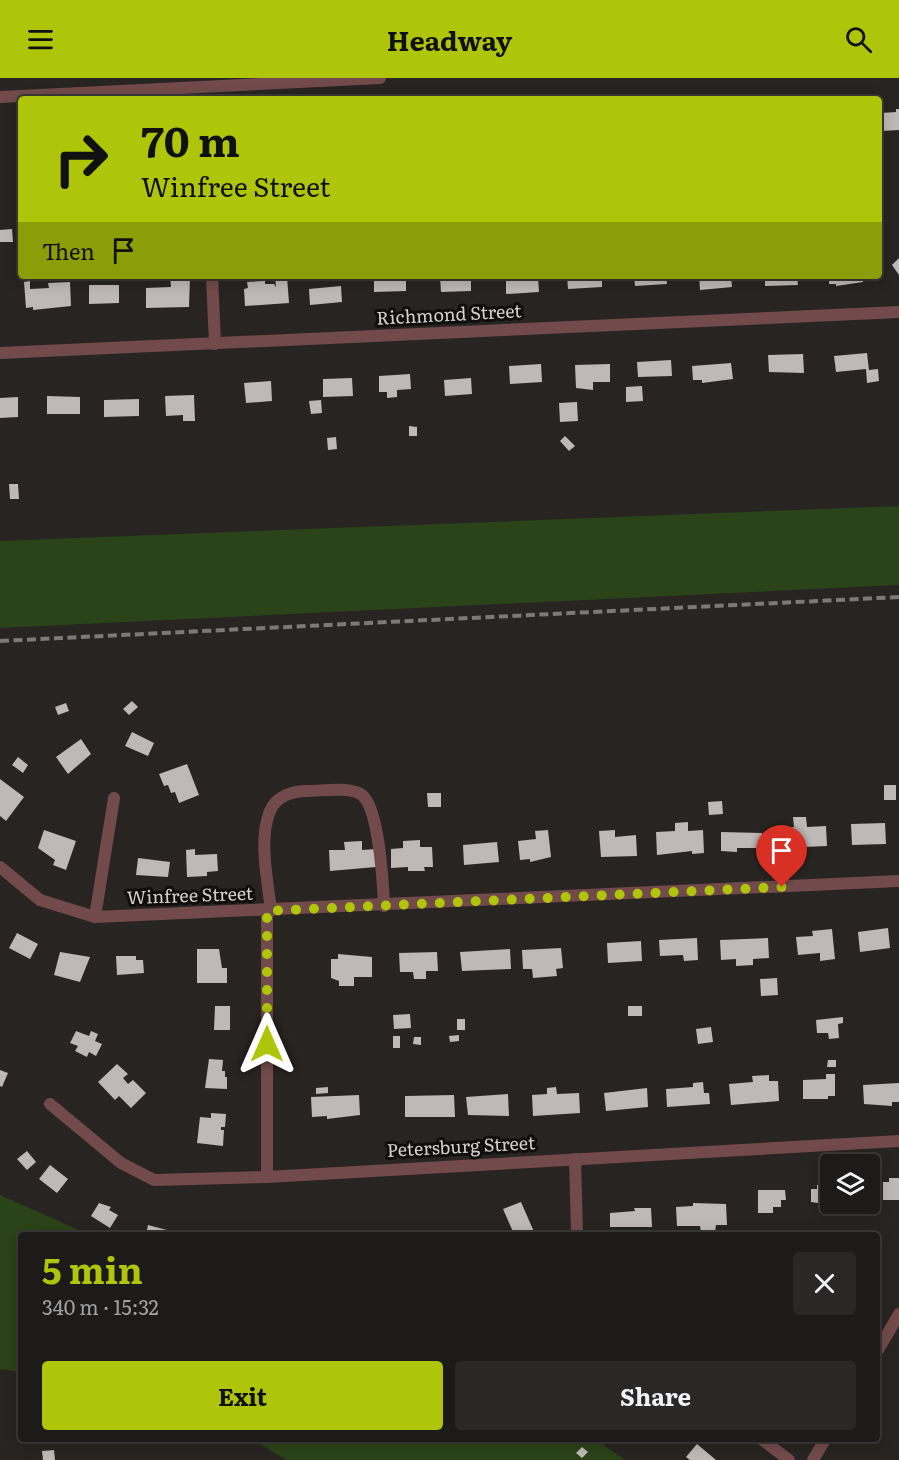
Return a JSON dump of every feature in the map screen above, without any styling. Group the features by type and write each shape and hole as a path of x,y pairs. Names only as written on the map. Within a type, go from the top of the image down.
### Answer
{"street":[{"path":"0,97 203,82 380,78"},
{"path":"212,279 215,344"},
{"name":"Richmond Street","path":"0,354 899,312"},
{"path":"267,1177 269,911 265,835 270,809 292,791 351,791 362,795 369,806 382,862 384,906"},
{"path":"95,917 114,798"},
{"name":"Winfree Street","path":"0,867 40,900 95,917 384,906 899,881"},
{"name":"Petersburg Street","path":"50,1104 121,1163 154,1180 267,1177 899,1141"},
{"path":"575,1159 577,1232"},
{"path":"880,1347 899,1314"},
{"path":"765,1442 789,1460"},
{"path":"813,1460 824,1442"}],"green space":[{"path":"899,506 899,585 0,628 0,541"},
{"path":"0,1195 83,1232 18,1232 18,1372 0,1369"},
{"path":"257,1442 599,1442 625,1460 286,1460"}],"building":[{"path":"896,109 899,109 899,130 882,131 882,113 896,112"},
{"path":"12,229 13,242 0,242 0,230"},
{"path":"899,258 899,275 892,265"},
{"path":"170,279 190,279 189,307 146,308 146,288 171,287"},
{"path":"275,279 287,279 289,303 245,306 244,289 248,288 247,282 265,281 265,284 274,284 276,287"},
{"path":"374,279 406,279 406,291 374,292"},
{"path":"440,279 471,279 471,291 441,292"},
{"path":"506,279 538,279 539,292 506,294"},
{"path":"567,279 602,279 602,287 568,289"},
{"path":"634,279 666,279 667,284 635,286"},
{"path":"699,279 731,279 732,287 700,290"},
{"path":"765,279 797,279 798,285 765,286"},
{"path":"829,279 863,279 863,282 836,286 836,284 829,284"},
{"path":"30,281 30,289 49,288 48,283 70,282 71,306 33,310 33,307 26,308 24,282"},
{"path":"89,285 119,285 119,303 89,304"},
{"path":"341,286 342,302 310,305 309,289"},
{"path":"867,353 869,370 878,369 879,381 867,383 866,369 836,372 834,356"},
{"path":"803,354 804,373 769,372 768,355"},
{"path":"671,360 672,376 638,377 637,362"},
{"path":"731,363 733,379 702,383 702,380 693,380 692,366"},
{"path":"541,364 542,382 510,384 509,366"},
{"path":"610,364 610,382 593,382 593,390 576,388 575,365"},
{"path":"410,374 411,389 397,390 397,397 387,398 387,392 379,392 379,376"},
{"path":"352,378 353,396 323,397 323,379"},
{"path":"471,378 472,394 445,396 444,380"},
{"path":"271,381 272,401 246,403 244,383"},
{"path":"642,386 643,401 626,402 626,387"},
{"path":"194,395 195,421 183,421 183,415 166,416 165,396"},
{"path":"47,396 80,397 80,414 47,414"},
{"path":"18,397 18,417 0,418 0,398"},
{"path":"139,399 139,416 104,417 104,400"},
{"path":"321,400 322,413 311,414 309,401"},
{"path":"577,402 578,421 560,422 559,403"},
{"path":"409,426 417,427 417,436 409,436"},
{"path":"565,436 575,446 569,451 560,441"},
{"path":"336,437 337,449 328,450 327,438"},
{"path":"9,484 18,484 19,499 10,499"},
{"path":"132,701 138,707 129,715 123,709"},
{"path":"66,703 69,711 58,715 55,707"},
{"path":"132,732 154,743 148,756 125,746"},
{"path":"81,739 91,754 68,774 56,757"},
{"path":"18,757 28,765 23,773 12,765"},
{"path":"187,764 199,795 179,803 175,792 171,793 168,785 164,786 159,774"},
{"path":"0,779 24,797 6,821 0,816"},
{"path":"884,785 896,785 896,800 884,800"},
{"path":"427,793 441,793 441,807 428,807"},
{"path":"722,801 723,814 709,815 708,802"},
{"path":"793,817 806,817 807,827 826,826 827,846 780,848 779,827 794,827"},
{"path":"688,822 688,831 703,830 704,853 692,854 692,851 657,855 656,832 675,831 675,823"},
{"path":"885,823 886,844 852,845 851,824"},
{"path":"44,830 76,841 66,870 53,865 55,860 38,848"},
{"path":"548,830 551,857 530,862 530,859 520,860 518,841 536,839 535,831"},
{"path":"615,830 615,837 636,835 637,856 601,857 599,831"},
{"path":"721,832 762,833 762,848 737,848 737,852 721,851"},
{"path":"420,840 420,847 432,847 433,867 424,867 425,871 408,871 408,867 391,868 391,849 403,848 403,841"},
{"path":"362,841 362,850 376,849 376,867 330,871 329,850 345,850 344,842"},
{"path":"497,842 499,862 464,865 463,845"},
{"path":"195,849 195,855 217,854 218,871 207,872 207,876 187,877 186,850"},
{"path":"138,858 170,862 168,877 136,875"},
{"path":"888,928 890,948 860,952 858,932"},
{"path":"832,929 835,959 820,961 820,953 798,955 796,937 813,936 812,931"},
{"path":"17,933 38,944 30,959 9,948"},
{"path":"697,938 698,960 684,961 683,955 660,956 659,940"},
{"path":"768,938 769,958 753,959 753,965 736,966 736,959 721,960 720,940"},
{"path":"641,941 642,961 608,963 607,943"},
{"path":"561,948 563,968 556,969 557,976 533,978 532,969 523,969 522,950"},
{"path":"197,949 219,949 222,968 227,968 227,983 197,983"},
{"path":"510,949 511,969 462,971 460,952"},
{"path":"60,952 90,957 80,982 54,975"},
{"path":"437,952 438,971 426,971 426,979 414,979 413,972 400,972 399,953"},
{"path":"338,954 372,957 372,977 354,977 354,986 339,986 339,981 331,978 331,959 338,959"},
{"path":"116,956 136,956 136,960 143,960 144,973 117,975"},
{"path":"777,978 778,995 761,996 760,979"},
{"path":"215,1006 230,1006 230,1030 214,1030"},
{"path":"628,1006 642,1006 642,1016 628,1016"},
{"path":"410,1014 411,1028 394,1029 393,1015"},
{"path":"843,1017 843,1023 838,1024 839,1038 829,1039 828,1033 817,1033 816,1020"},
{"path":"457,1019 465,1019 465,1030 457,1030"},
{"path":"711,1027 713,1042 698,1044 696,1029"},
{"path":"76,1031 89,1036 91,1031 98,1034 95,1041 102,1044 96,1056 89,1052 87,1057 75,1051 78,1046 70,1043"},
{"path":"459,1035 459,1041 450,1042 449,1036"},
{"path":"393,1036 400,1036 400,1048 393,1048"},
{"path":"414,1037 421,1037 421,1045 413,1044"},
{"path":"209,1059 223,1060 222,1071 225,1071 225,1077 227,1077 227,1089 205,1088"},
{"path":"828,1060 836,1060 836,1067 827,1067"},
{"path":"117,1064 128,1074 123,1078 128,1084 133,1080 146,1093 131,1108 119,1096 115,1100 98,1082"},
{"path":"0,1070 8,1073 2,1087 0,1086"},
{"path":"826,1074 835,1074 835,1096 828,1096 828,1099 803,1099 803,1080 826,1079"},
{"path":"769,1075 769,1081 778,1081 779,1101 731,1105 729,1084 753,1082 752,1076"},
{"path":"703,1082 704,1093 709,1093 710,1104 667,1107 666,1089 693,1087 693,1083"},
{"path":"899,1083 899,1102 892,1102 892,1106 864,1104 863,1085"},
{"path":"328,1087 328,1093 316,1094 316,1088"},
{"path":"556,1087 557,1094 579,1093 580,1113 533,1116 532,1095 547,1094 547,1088"},
{"path":"647,1088 648,1107 606,1111 604,1093"},
{"path":"508,1094 509,1116 468,1115 466,1097"},
{"path":"359,1095 360,1115 327,1119 327,1116 312,1117 311,1097"},
{"path":"454,1095 455,1117 405,1117 405,1096"},
{"path":"211,1113 226,1114 225,1127 221,1127 221,1130 224,1130 223,1146 197,1143 200,1117 211,1118"},
{"path":"27,1151 36,1162 27,1170 17,1159"},
{"path":"50,1165 68,1179 57,1193 39,1179"},
{"path":"889,1178 899,1178 899,1200 883,1200 883,1182 889,1182"},
{"path":"817,1185 820,1185 820,1203 811,1202 811,1189 817,1189"},
{"path":"758,1190 785,1190 786,1200 781,1200 781,1207 773,1207 773,1213 758,1213"},
{"path":"521,1202 534,1232 513,1232 503,1209"},
{"path":"99,1203 111,1207 109,1210 118,1215 110,1228 91,1216"},
{"path":"693,1203 726,1204 727,1225 716,1225 715,1232 701,1232 700,1226 677,1226 676,1207 693,1206"},
{"path":"634,1208 651,1208 652,1227 610,1227 610,1213 635,1211"},
{"path":"148,1225 174,1232 146,1232"},
{"path":"697,1444 716,1460 690,1460 686,1457"},
{"path":"582,1447 588,1452 582,1458 576,1453"},
{"path":"54,1450 55,1460 43,1460 42,1451"}],"railway":[{"path":"0,641 899,597"}],"route":[{"path":"267,1044 267,911 782,887"}]}
